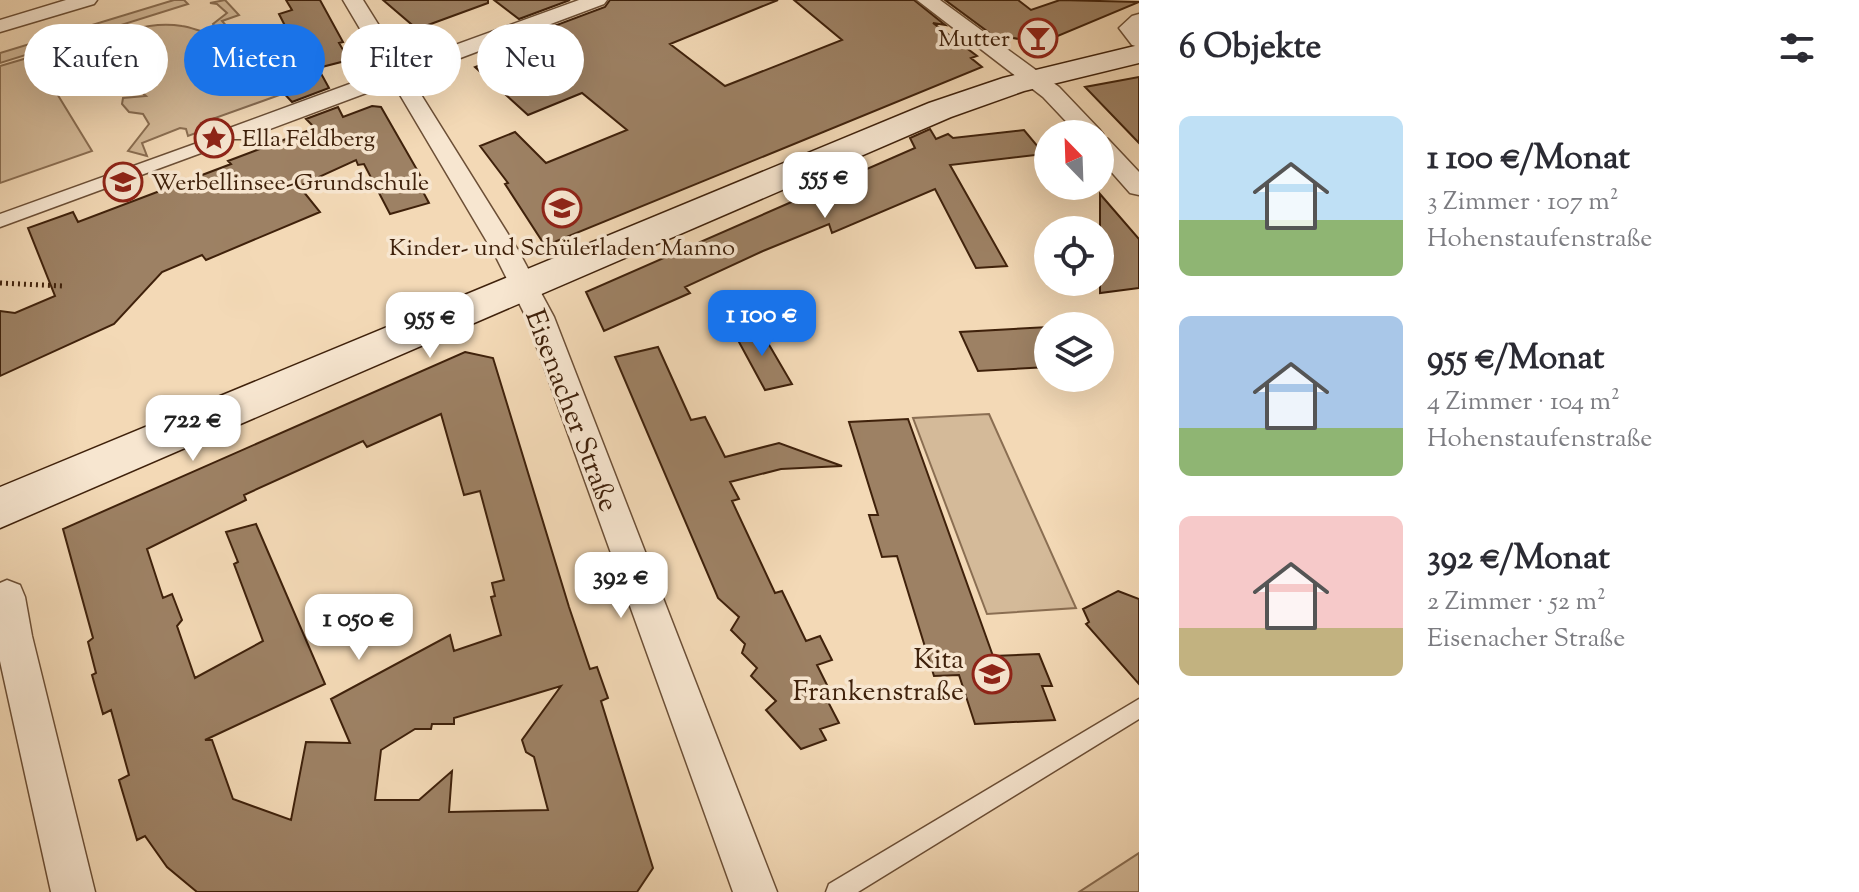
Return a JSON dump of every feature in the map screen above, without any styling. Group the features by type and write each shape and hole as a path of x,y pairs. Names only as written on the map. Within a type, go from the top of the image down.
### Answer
{"main road":[{"path":"0,508 940,110 1034,78 1139,54"}],"street":[{"path":"0,26 17,11 87,0"},
{"name":"Eisenacher Straße","path":"353,0 367,24"},
{"path":"461,50 597,0"},
{"path":"927,0 1034,78 1078,120"},
{"path":"1139,20 1131,23 1129,28 1139,41"},
{"path":"0,221 341,95"},
{"name":"Eisenacher Straße","path":"409,96 524,286 544,327 755,892"},
{"path":"1114,159 1139,187"},
{"path":"7,597 13,636 73,892"}],"lane":[{"path":"837,892 1138,708"}],"path":[{"path":"0,283 63,286"}],"shaded area":[{"path":"174,0 184,0 188,4 124,24 95,24"},
{"path":"225,0 239,15 222,21 225,24 213,24 227,13 217,4 210,3"},
{"path":"168,25 182,26 184,96 277,96 201,123 204,130 188,136 186,129 180,128 142,143 147,156 128,151 149,124 143,114 129,112 122,104 123,98 168,96"},
{"path":"24,46 24,55 0,63 0,53"},
{"path":"24,59 24,96 58,96 92,151 0,183 0,66"},
{"path":"989,414 1076,608 987,614 913,418"},
{"path":"1139,853 1139,892 1079,892"}],"building":[{"path":"286,0 320,0 341,38 341,62 325,66 325,24 284,24 279,14 292,10"},
{"path":"383,0 488,0 488,3 431,24 411,24"},
{"path":"494,0 570,0 519,19"},
{"path":"610,0 778,0 670,44 725,86 842,40 794,0 914,0 945,25 933,23 977,56 971,58 982,67 552,243 542,241 505,184 508,183 480,146 515,132 546,163 627,130 584,95 584,24 559,24 605,7"},
{"path":"945,0 1018,0 1031,10 1060,0 1139,2 1041,43 991,34"},
{"path":"1139,77 1139,143 1085,87"},
{"path":"286,96 308,96 292,102"},
{"path":"507,96 575,96 528,115"},
{"path":"372,106 381,107 420,175 415,177 429,203 390,214 364,164 358,165 356,160 299,186 320,212 206,260 202,255 162,272 114,324 0,376 0,311 15,313 55,296 28,228 73,212 78,222 231,164 228,161 315,128 306,119 338,107 343,117"},
{"path":"930,129 936,139 948,134 953,138 1024,130 1034,142 1034,155 950,165 1007,266 976,268 935,189 832,233 829,224 763,251 685,287 690,293 604,331 586,292 915,148 910,138"},
{"path":"1100,200 1105,200 1139,239 1139,288 1114,291 1114,216 1100,216"},
{"path":"758,326 792,384 765,390 733,331"},
{"path":"1034,328 1034,368 978,371 960,332"},
{"path":"658,347 691,420 705,417 725,457 779,443 842,466 781,469 730,482 739,499 732,501 775,593 782,591 806,641 820,636 832,660 817,665 831,693 825,696 839,723 820,729 826,740 801,749 766,710 776,701 751,676 757,668 742,653 745,644 731,630 739,617 718,598 615,357"},
{"path":"465,352 493,358 569,607 590,669 597,667 608,698 601,701 653,868 637,892 197,892 167,867 145,836 137,840 119,780 129,775 111,710 103,714 92,675 96,673 88,642 93,638 63,529","holes":["441,414 464,495 480,491 504,580 492,583 495,596 491,597 501,635 454,651 450,635 331,699 350,743 306,742 291,820 233,799 212,740 205,740 325,684 256,524 226,532 238,562 234,564 263,641 195,678 177,626 182,620 172,594 163,598 147,549 246,500 244,495 363,441 367,447","561,686 522,740 526,752 534,757 548,810 449,812 452,771 419,800 375,800 381,750 415,729 431,729 432,724 454,724 454,718"]},
{"path":"908,419 993,656 1039,654 1052,686 1042,686 1055,720 975,724 959,675 934,676 897,556 882,557 869,515 878,515 849,422"},
{"path":"1118,591 1139,599 1139,684 1086,624 1089,622 1083,609"}],"place":[{"name":"Mutter","path":"1038,38"},
{"name":"Ella Feldberg","path":"214,138"},
{"name":"Werbellinsee-Grundschule","path":"123,182"},
{"name":"Kinder- und Schülerladen Manno","path":"562,208"},
{"name":"Kita Frankenstraße","path":"992,674"}]}
